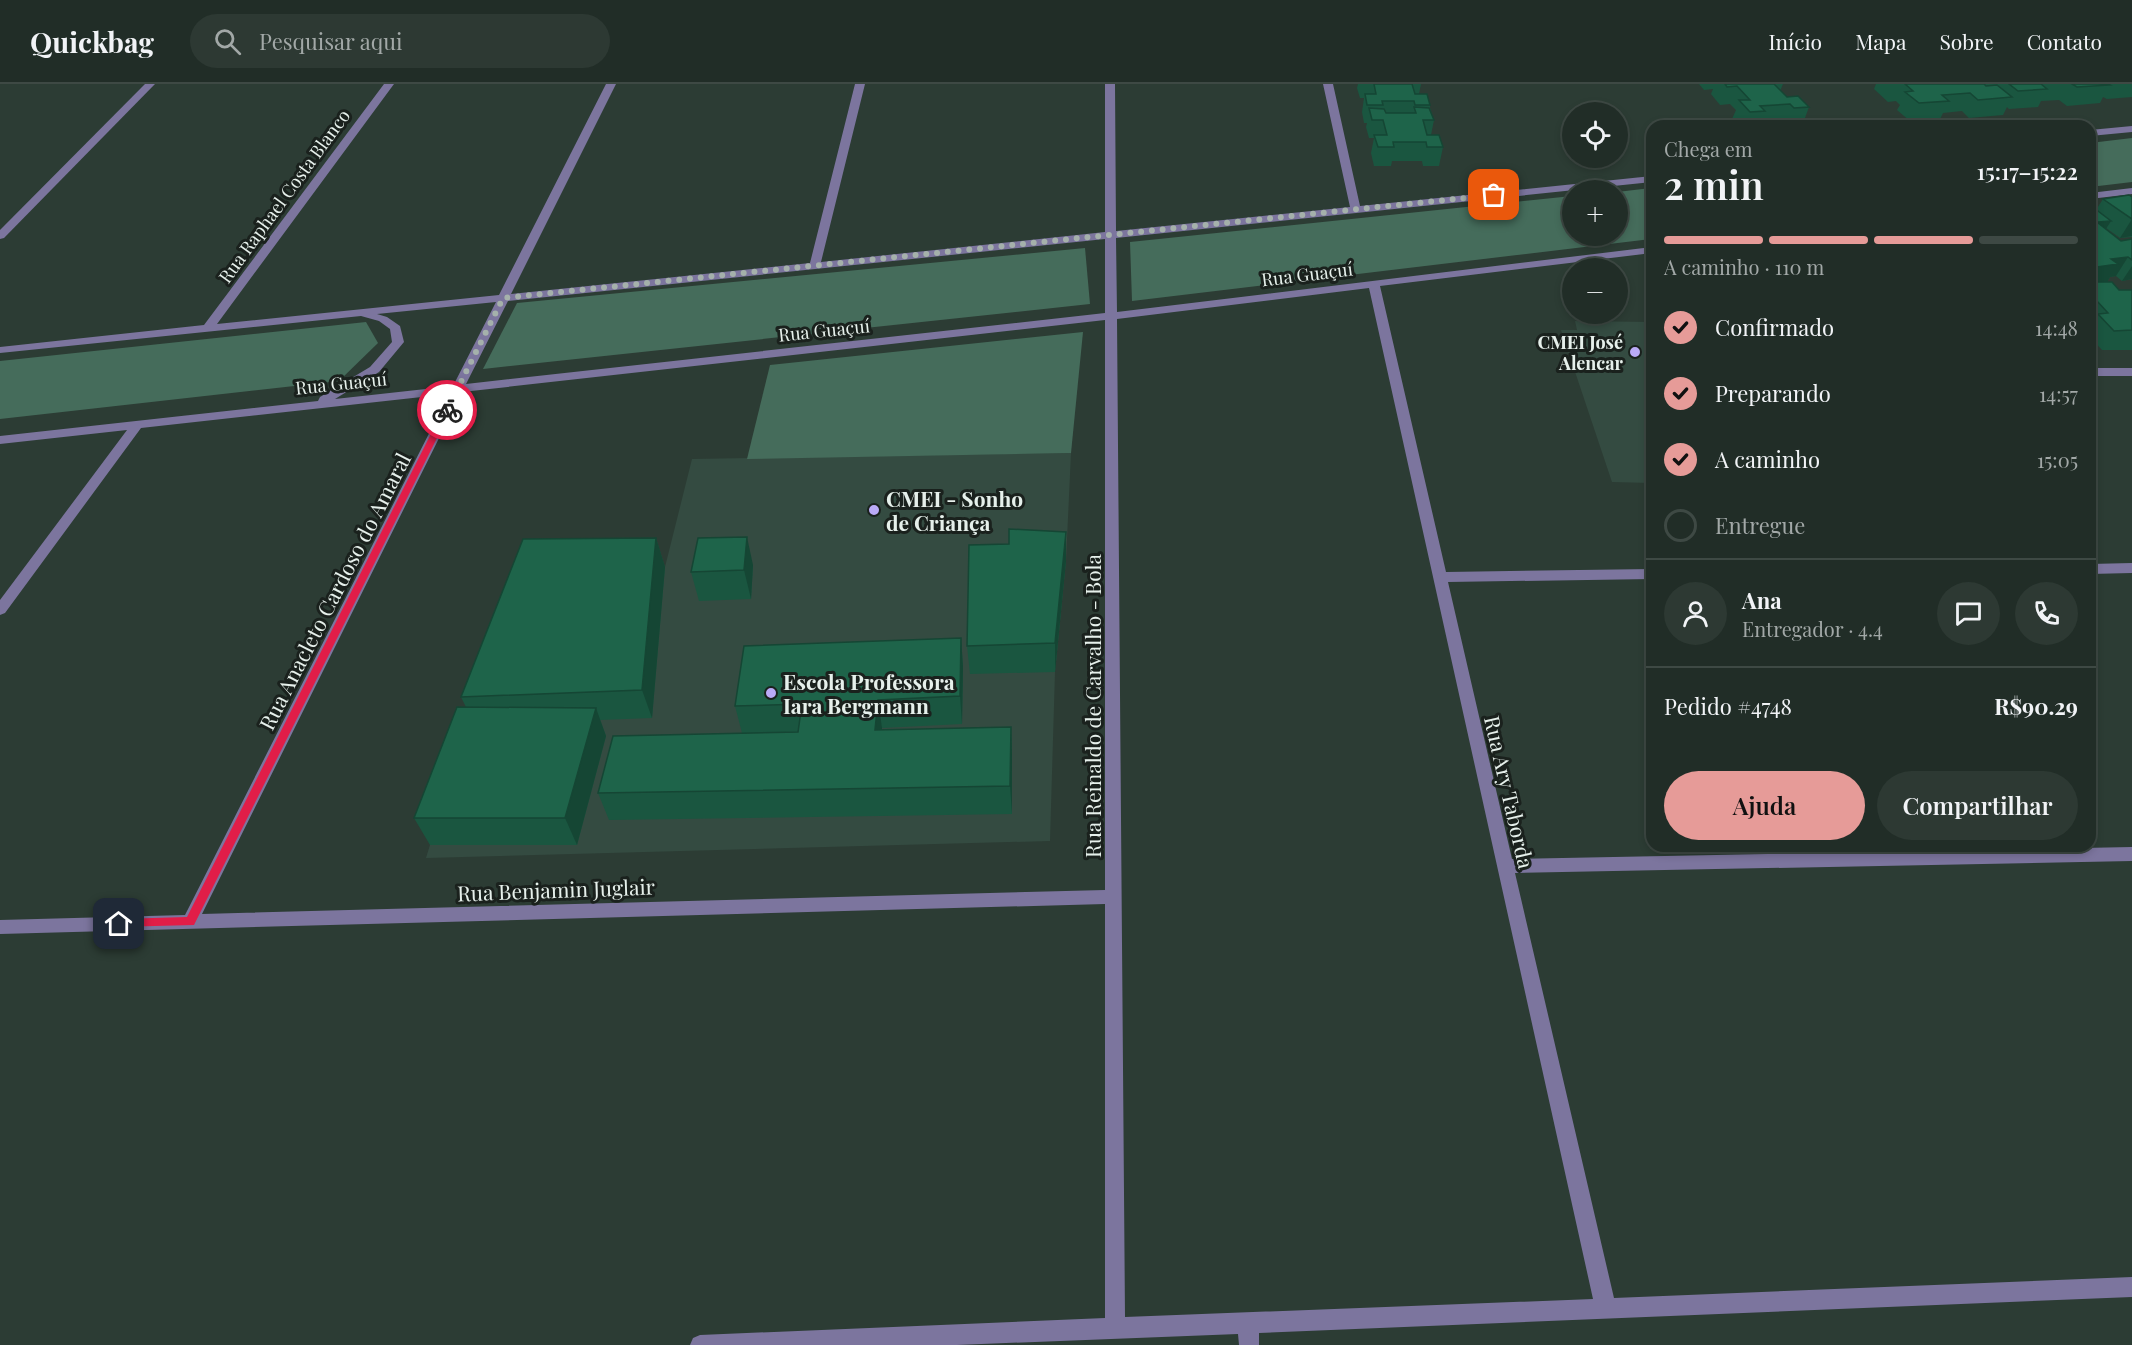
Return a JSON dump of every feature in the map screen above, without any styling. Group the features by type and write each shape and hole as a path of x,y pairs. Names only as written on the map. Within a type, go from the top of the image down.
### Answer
{"street":[{"path":"0,236 150,84"},
{"name":"Rua Raphael Costa Blanco","path":"208,328 389,84"},
{"name":"Rua Anacleto Cardoso do Amaral","path":"190,922 611,84"},
{"path":"815,265 860,84"},
{"name":"Rua Reinaldo de Carvalho - Bola","path":"1110,84 1115,1328"},
{"path":"1328,84 1356,209"},
{"path":"2096,132 2132,129"},
{"path":"0,350 1646,180"},
{"path":"2096,195 2132,191"},
{"name":"Rua Guaçuí","path":"0,440 1112,316 1646,251"},
{"name":"Rua Ary Taborda","path":"1374,284 1606,1308"},
{"path":"316,404 366,378 387,360 398,342 396,328 383,319 356,313"},
{"path":"2096,372 2132,372"},
{"path":"0,610 137,424"},
{"path":"2096,569 2132,568"},
{"path":"1440,577 1646,574"},
{"path":"1506,866 2132,854"},
{"name":"Rua Benjamin Juglair","path":"0,927 1114,897"},
{"path":"700,1345 2132,1287"},
{"path":"1248,1323 1249,1345"}],"shaded area":[{"path":"2132,138 2132,182 2096,186 2096,142"},
{"path":"1646,189 1646,240 1628,242 1628,191"},
{"path":"1562,197 1562,246 1592,246 1132,301 1130,242"},
{"path":"1085,248 1090,304 483,369 517,303"},
{"path":"366,322 378,343 339,381 0,419 0,361"},
{"path":"1646,322 1646,483 1612,482 1561,330 1577,330 1576,324"},
{"path":"1083,332 1071,453 747,459 770,365"},
{"name":"Escola Professora Iara Bergmann","path":"1071,453 1066,561 1055,672 1050,841 426,858 430,845 665,567 692,459"}],"building":[{"path":"1374,84 1412,84 1415,94 1427,94 1430,105 1415,105 1414,101 1382,101 1383,105 1367,105 1365,94 1376,94"},
{"path":"1725,84 1774,84 1787,97 1798,96 1809,107 1794,108 1790,104 1760,106 1765,111 1750,112 1739,100 1750,100 1737,86 1727,87"},
{"path":"1905,84 1997,85 2012,97 1978,100 1970,93 1942,95 1949,101 1919,103 1905,92 1913,91"},
{"path":"2009,84 2041,84 2047,89 2018,91"},
{"path":"2072,84 2108,84 2110,85 2077,87"},
{"path":"1414,107 1429,108 1434,120 1423,120 1427,135 1439,135 1443,147 1427,147 1426,142 1393,142 1394,147 1378,147 1374,135 1387,135 1383,120 1372,120 1369,108 1384,109 1386,113 1416,113"},
{"path":"2129,195 2132,197 2132,219 2103,199"},
{"path":"2096,210 2111,221 2097,222 2121,241 2132,239 2132,260 2128,257 2111,259 2118,264 2096,267"},
{"path":"2096,282 2112,282 2119,290 2132,290 2132,330 2114,331 2098,314 2108,313 2097,301"},
{"path":"1009,529 1066,532 1055,643 967,646 969,545 1009,544"},
{"path":"747,537 744,570 691,572 698,538"},
{"path":"656,538 642,690 461,697 523,539"},
{"path":"961,638 960,696 878,700 875,730 1011,727 1010,786 598,793 613,736 798,732 802,704 735,706 744,646"},
{"path":"457,707 596,708 565,818 414,818"}],"way so far":[{"path":"447,410 503,298 1494,195"}],"place":[{"name":"CMEI José Alencar","path":"1635,352"},
{"name":"CMEI - Sonho de Criança","path":"874,510"},
{"name":"Escola Professora Iara Bergmann","path":"771,693"}],"route":[{"path":"119,924 190,922 447,410"}]}
